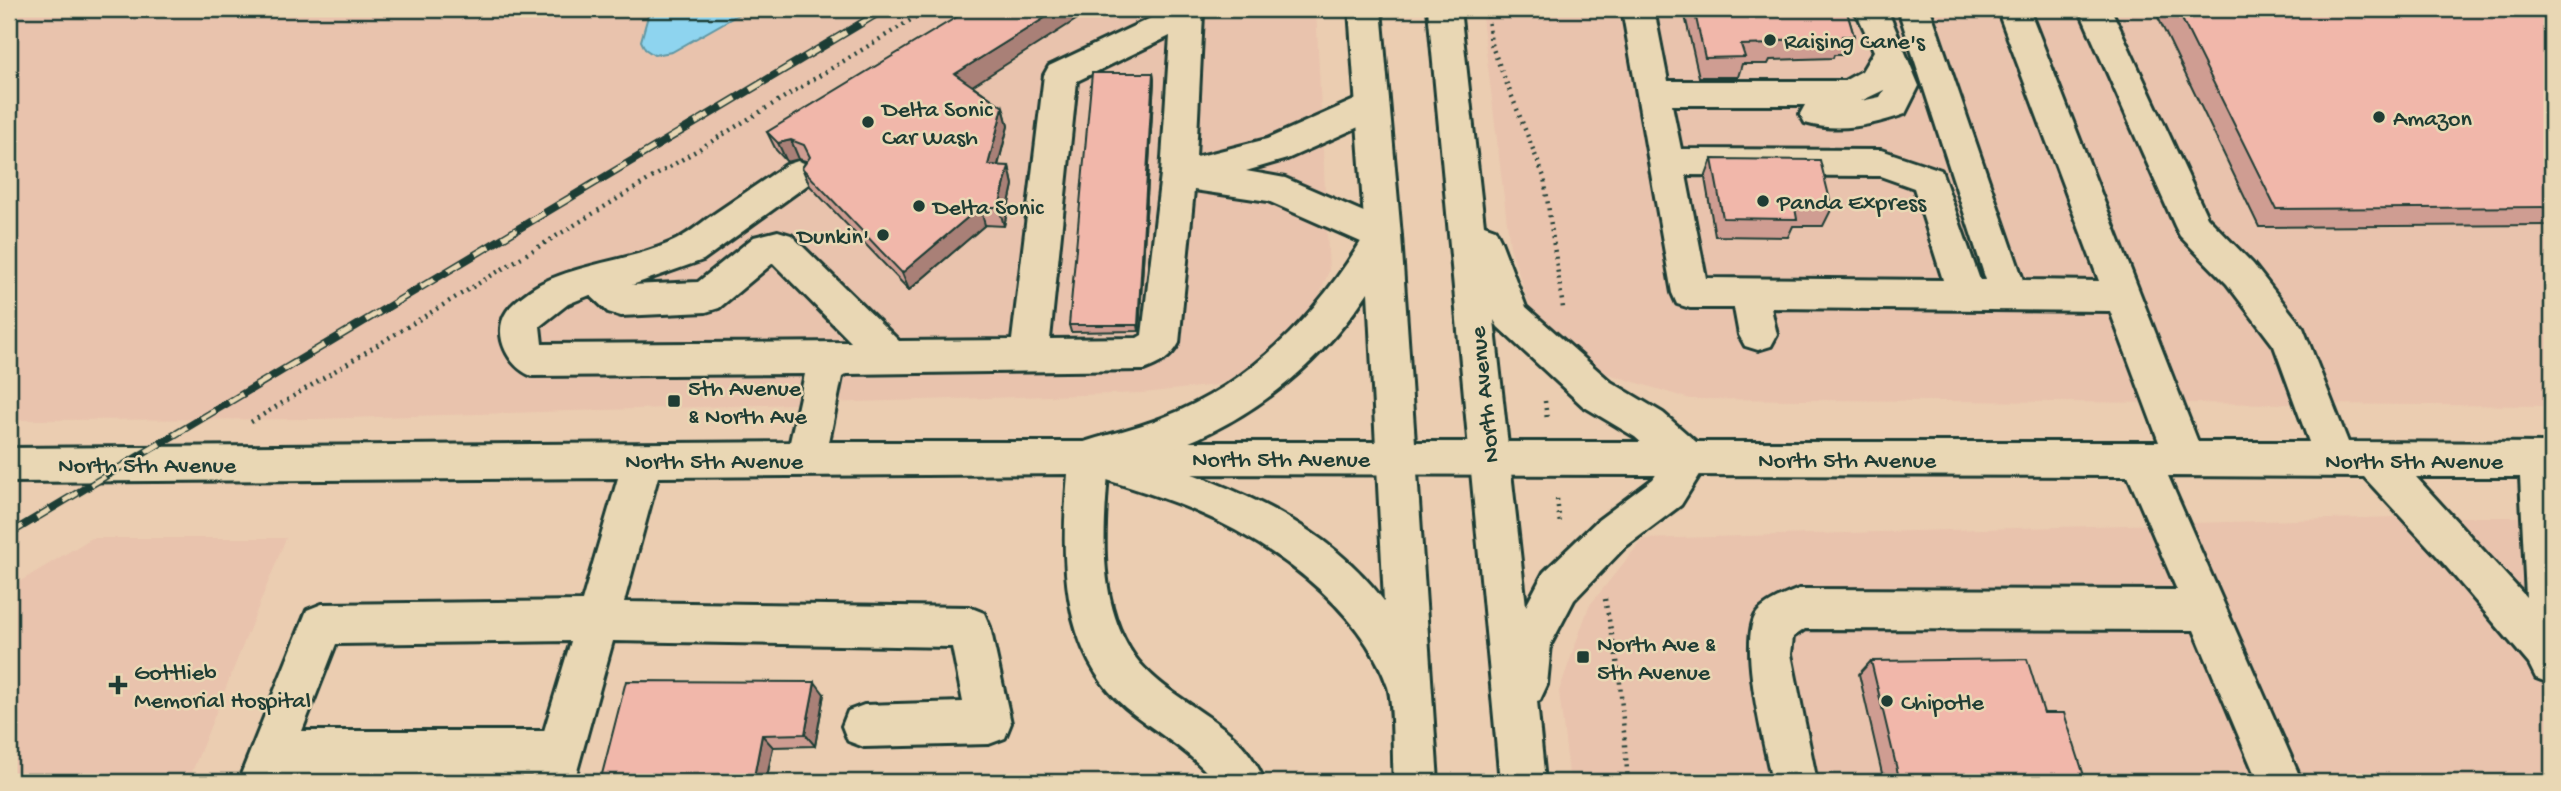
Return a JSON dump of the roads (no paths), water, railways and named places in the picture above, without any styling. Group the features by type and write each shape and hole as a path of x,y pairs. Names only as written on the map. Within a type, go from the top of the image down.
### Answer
{"main road":[{"path":"1365,9 1383,236 1416,782"},
{"name":"North Avenue","path":"1444,9 1520,762"},
{"path":"1638,9 1690,293 2123,296"},
{"path":"1655,103 1868,114 1893,105 1902,86 1872,10 1867,9"},
{"path":"1914,9 2010,296"},
{"path":"2013,9 2185,459"},
{"path":"2095,9 2193,226 2240,274 2290,339 2354,459 2454,545 2551,661"},
{"path":"798,174 690,250 629,272 595,278 555,293 521,320 521,344 532,360 1144,354 1160,343 1178,174 1187,14 1148,19 1061,75 1029,355"},
{"path":"1178,174 1275,150 1371,107"},
{"path":"1666,162 1881,163 1928,179 1966,295"},
{"path":"1178,174 1273,188 1383,236"},
{"path":"1461,177 1494,275 1511,316 1597,394 1649,425 1689,460 1667,492 1611,534 1559,586 1530,641 1520,762"},
{"path":"1089,457 1184,428 1238,400 1288,363 1321,330 1371,259 1383,236"},
{"path":"595,278 621,301 706,297 767,247 778,245 890,357"},
{"path":"1750,294 1758,335"},
{"path":"806,459 825,369 839,358"},
{"path":"1089,457 1206,497 1263,525 1315,560 1360,603 1393,651 1410,688"},
{"path":"1089,457 1083,534 1084,573 1102,638 1120,672 1167,715 1207,741 1228,762 1242,782"},
{"name":"North 5th Avenue","path":"9,465 1089,457 1490,460 2545,460"},
{"path":"2140,459 2280,782"},
{"path":"2545,460 2551,661"},
{"path":"643,461 598,621 556,767 265,767 322,624 598,621 969,626 989,723 864,726"},
{"path":"1794,782 1770,654 1773,626 1800,609 2207,610"}],"water":[{"path":"650,9 748,9 672,52 654,55 645,49 641,41"}],"railway":[{"path":"9,534 885,9"}],"place":[{"name":"Raising Cane's","path":"1770,40"},
{"name":"Amazon","path":"2379,117"},
{"name":"Delta Sonic Car Wash","path":"868,122"},
{"name":"Panda Express","path":"1763,201"},
{"name":"Delta Sonic","path":"919,206"},
{"name":"Dunkin'","path":"883,235"},
{"name":"5th Avenue & North Ave","path":"674,401"},
{"name":"North Ave & 5th Avenue","path":"1583,657"},
{"name":"Gottlieb Memorial Hospital","path":"118,685"},
{"name":"Chipotle","path":"1887,701"}]}
